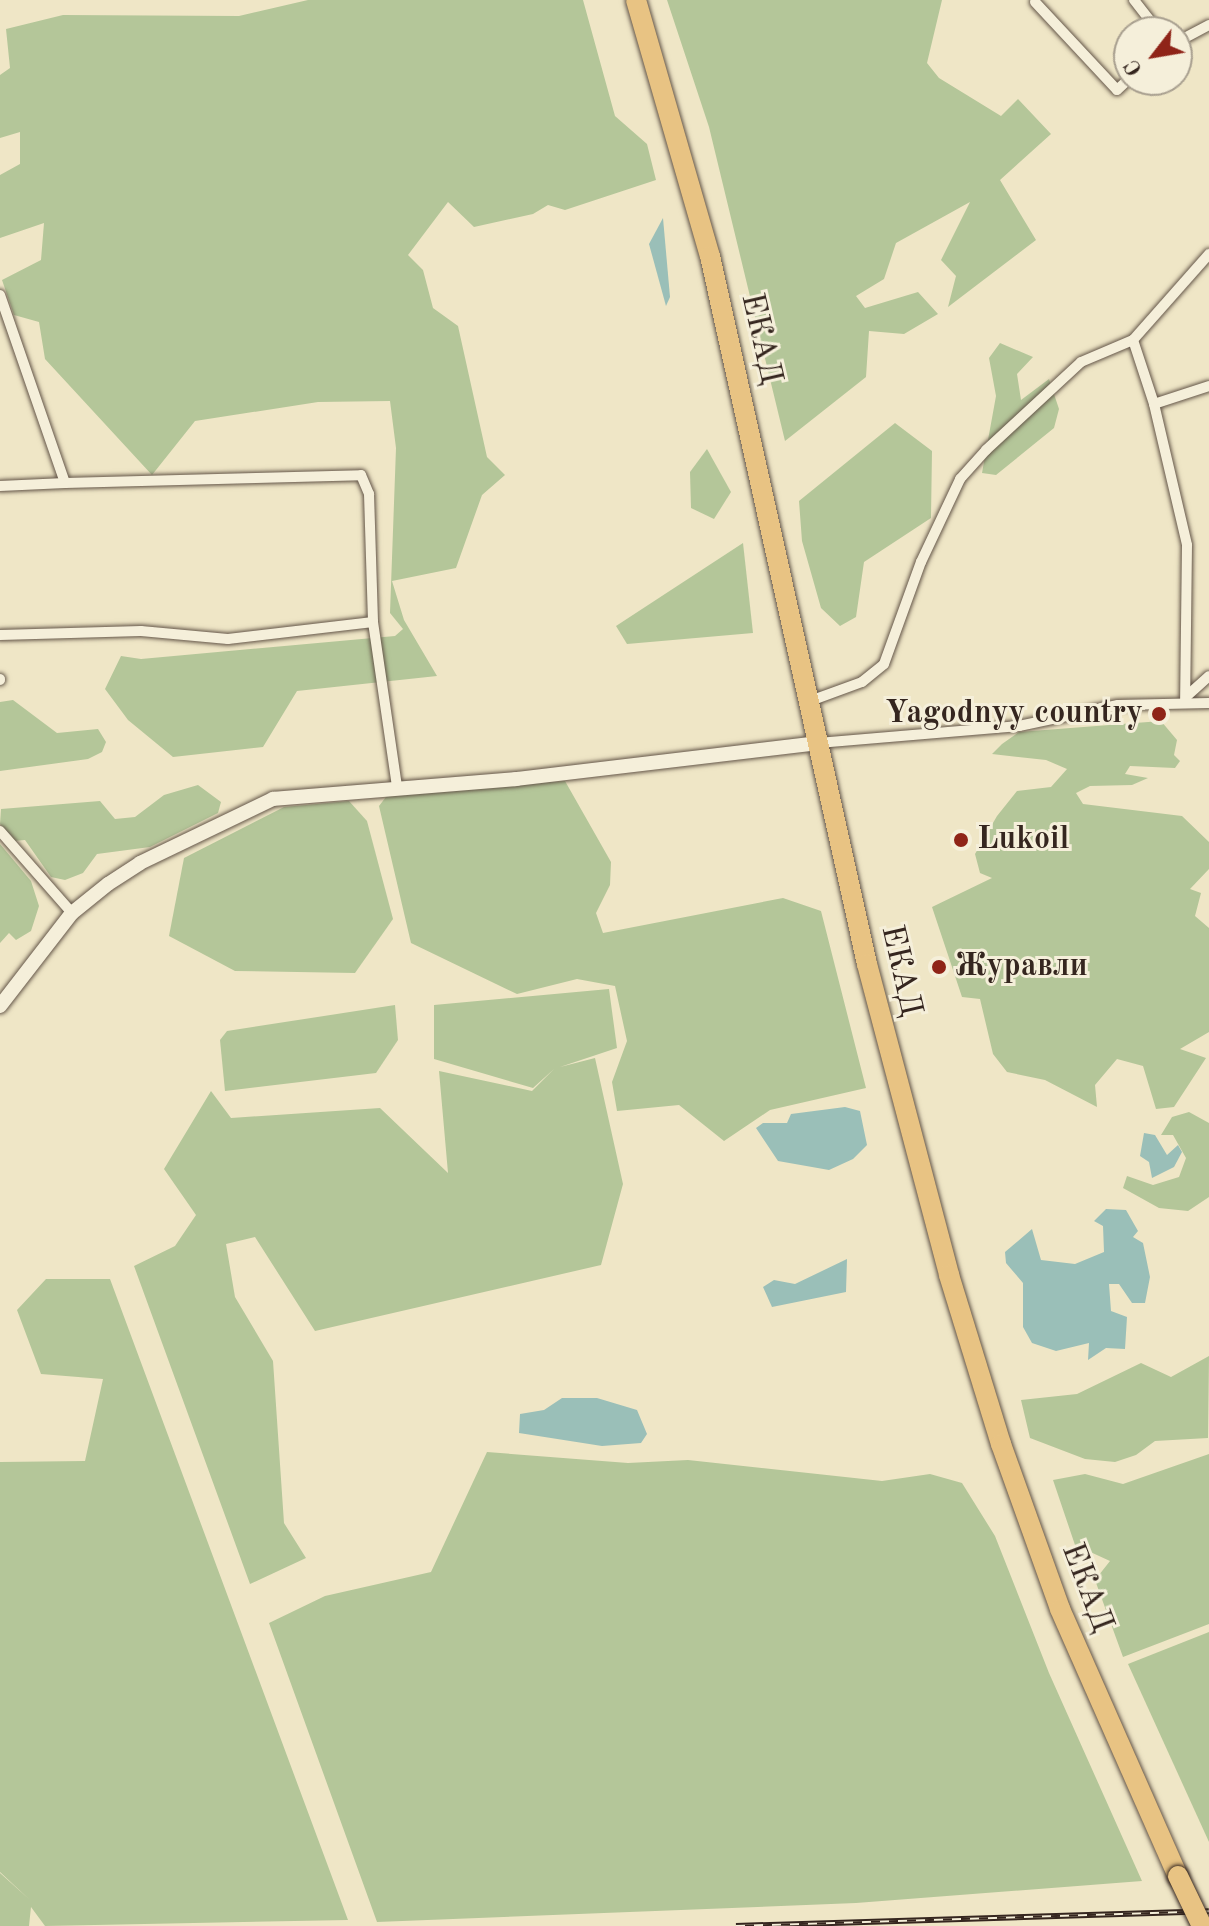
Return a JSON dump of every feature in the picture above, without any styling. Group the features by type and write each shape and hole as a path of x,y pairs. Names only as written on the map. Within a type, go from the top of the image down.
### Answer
{"highway":[{"name":"ЕКАД","path":"636,0 710,256 899,1100 1001,1444 1098,1702 1202,1926"}],"street":[{"path":"1134,0 1146,16"},
{"path":"1035,2 1113,86"},
{"path":"810,701 857,683 884,664 921,562 960,479 1060,377 1081,362 1133,340 1205,267 1209,254"},
{"path":"0,295 65,483"},
{"path":"1133,340 1154,404 1187,545 1186,699"},
{"path":"1154,404 1209,386"},
{"path":"0,486 353,473 366,480 373,622 397,786"},
{"path":"0,635 141,631 228,639 373,622"},
{"path":"1186,699 1209,676"},
{"path":"850,695 857,683"},
{"path":"0,1006 72,913 140,863 273,799 397,786 516,779 818,743 1019,726 1118,705 1186,699 1209,703"},
{"path":"0,831 72,913"}],"green space":[{"path":"308,0 583,0 615,116 647,144 656,180 565,210 548,205 533,214 474,227 448,202 408,255 423,270 433,308 458,326 487,457 505,475 482,495 456,568 392,581 404,620 437,676 297,691 263,747 173,757 128,720 105,689 121,656 141,659 395,636 403,629 390,613 396,448 390,401 318,402 195,421 152,475 45,359 39,322 14,315 2,280 41,260 44,223 0,238 0,175 20,164 20,132 0,138 0,75 10,68 6,29 63,15 239,16"},
{"path":"667,0 942,0 927,63 939,78 1001,116 1018,99 1051,134 1000,180 1036,240 948,307 956,276 941,260 970,202 896,243 884,279 856,296 865,308 918,292 938,314 904,334 869,331 866,377 785,441 709,127"},
{"path":"1000,343 1033,357 1017,374 1021,400 1049,379 1059,409 1054,428 996,475 982,473 996,396 989,358"},
{"path":"895,423 932,451 931,518 864,562 856,617 840,626 821,608 802,541 799,501"},
{"path":"707,449 731,492 714,519 691,508 690,472"},
{"path":"743,543 753,633 627,644 616,626"},
{"path":"13,700 57,733 98,729 106,742 102,752 88,759 0,771 0,702"},
{"path":"1161,721 1177,740 1174,755 1180,761 1175,768 1130,766 1125,774 1148,778 1132,785 1090,786 1076,793 1083,804 1182,816 1209,842 1209,869 1190,889 1201,893 1195,916 1209,928 1209,1032 1180,1049 1206,1058 1174,1107 1156,1109 1143,1066 1117,1059 1095,1085 1097,1107 1045,1080 1007,1072 993,1054 980,999 962,997 932,907 992,878 980,873 975,854 997,816 1017,791 1051,787 1067,769 1046,760 992,754 1002,744 1019,732"},
{"path":"565,781 611,862 610,885 596,913 603,933 783,898 821,911 866,1088 770,1110 724,1141 679,1105 617,1111 612,1082 627,1041 615,986 577,979 517,994 411,943 379,806 389,793"},
{"path":"198,785 221,802 218,813 150,847 97,854 83,873 65,880 51,877 25,840 13,841 0,824 1,809 100,801 115,819 135,817 164,795"},
{"path":"349,801 367,821 393,919 355,973 235,971 169,936 184,858 284,807"},
{"path":"0,844 31,881 39,906 31,931 16,940 9,933 0,943"},
{"path":"609,989 617,1048 560,1067 595,1058 623,1184 601,1265 315,1331 255,1237 226,1244 235,1297 273,1361 284,1523 306,1558 250,1584 134,1266 175,1246 196,1215 164,1169 211,1091 231,1118 380,1108 448,1173 439,1071 532,1091 554,1069 533,1088 434,1059 434,1005"},
{"path":"395,1005 398,1040 376,1073 225,1091 220,1040 227,1031"},
{"path":"1189,1112 1209,1123 1209,1197 1188,1211 1159,1208 1123,1188 1127,1176 1153,1185 1179,1177 1186,1158 1173,1135 1161,1135 1172,1117"},
{"path":"46,1279 110,1279 348,1920 45,1926 31,1907 29,1926 0,1926 0,1873 30,1900 0,1872 0,1462 85,1461 103,1379 41,1374 17,1310"},
{"path":"1209,1356 1208,1438 1155,1441 1136,1455 1115,1462 1085,1459 1030,1438 1021,1400 1077,1394 1141,1363 1171,1377"},
{"path":"487,1452 628,1463 688,1460 882,1481 930,1474 962,1483 995,1536 1049,1673 1142,1881 856,1903 377,1922 269,1623 325,1596 431,1572"},
{"path":"1209,1454 1209,1624 1123,1657 1095,1580 1110,1561 1075,1545 1053,1480 1085,1474 1123,1484"},
{"path":"1209,1632 1209,1842 1128,1664"}],"water":[{"path":"663,218 670,297 666,306 649,244"},
{"path":"845,1107 860,1111 867,1145 853,1159 829,1170 778,1161 756,1128 763,1123 787,1123 791,1114"},
{"path":"1144,1133 1155,1135 1167,1155 1178,1145 1182,1152 1174,1167 1152,1178 1149,1162 1140,1156"},
{"path":"1106,1209 1126,1210 1138,1231 1133,1237 1143,1243 1150,1277 1145,1303 1132,1303 1119,1284 1109,1284 1111,1311 1127,1317 1125,1349 1106,1348 1088,1360 1089,1343 1056,1351 1032,1343 1023,1327 1023,1283 1006,1263 1005,1252 1032,1229 1041,1260 1075,1264 1104,1252 1103,1226 1094,1221"},
{"path":"847,1259 846,1292 772,1307 763,1287 774,1280 795,1284"},
{"path":"562,1398 597,1398 637,1410 647,1434 641,1443 602,1446 519,1433 520,1414 544,1410"}],"railway":[{"path":"736,1926 1209,1911"}],"place":[{"name":"Yagodnyy country","path":"1159,714"},
{"name":"Lukoil","path":"961,840"},
{"name":"Журавли","path":"939,967"}]}
